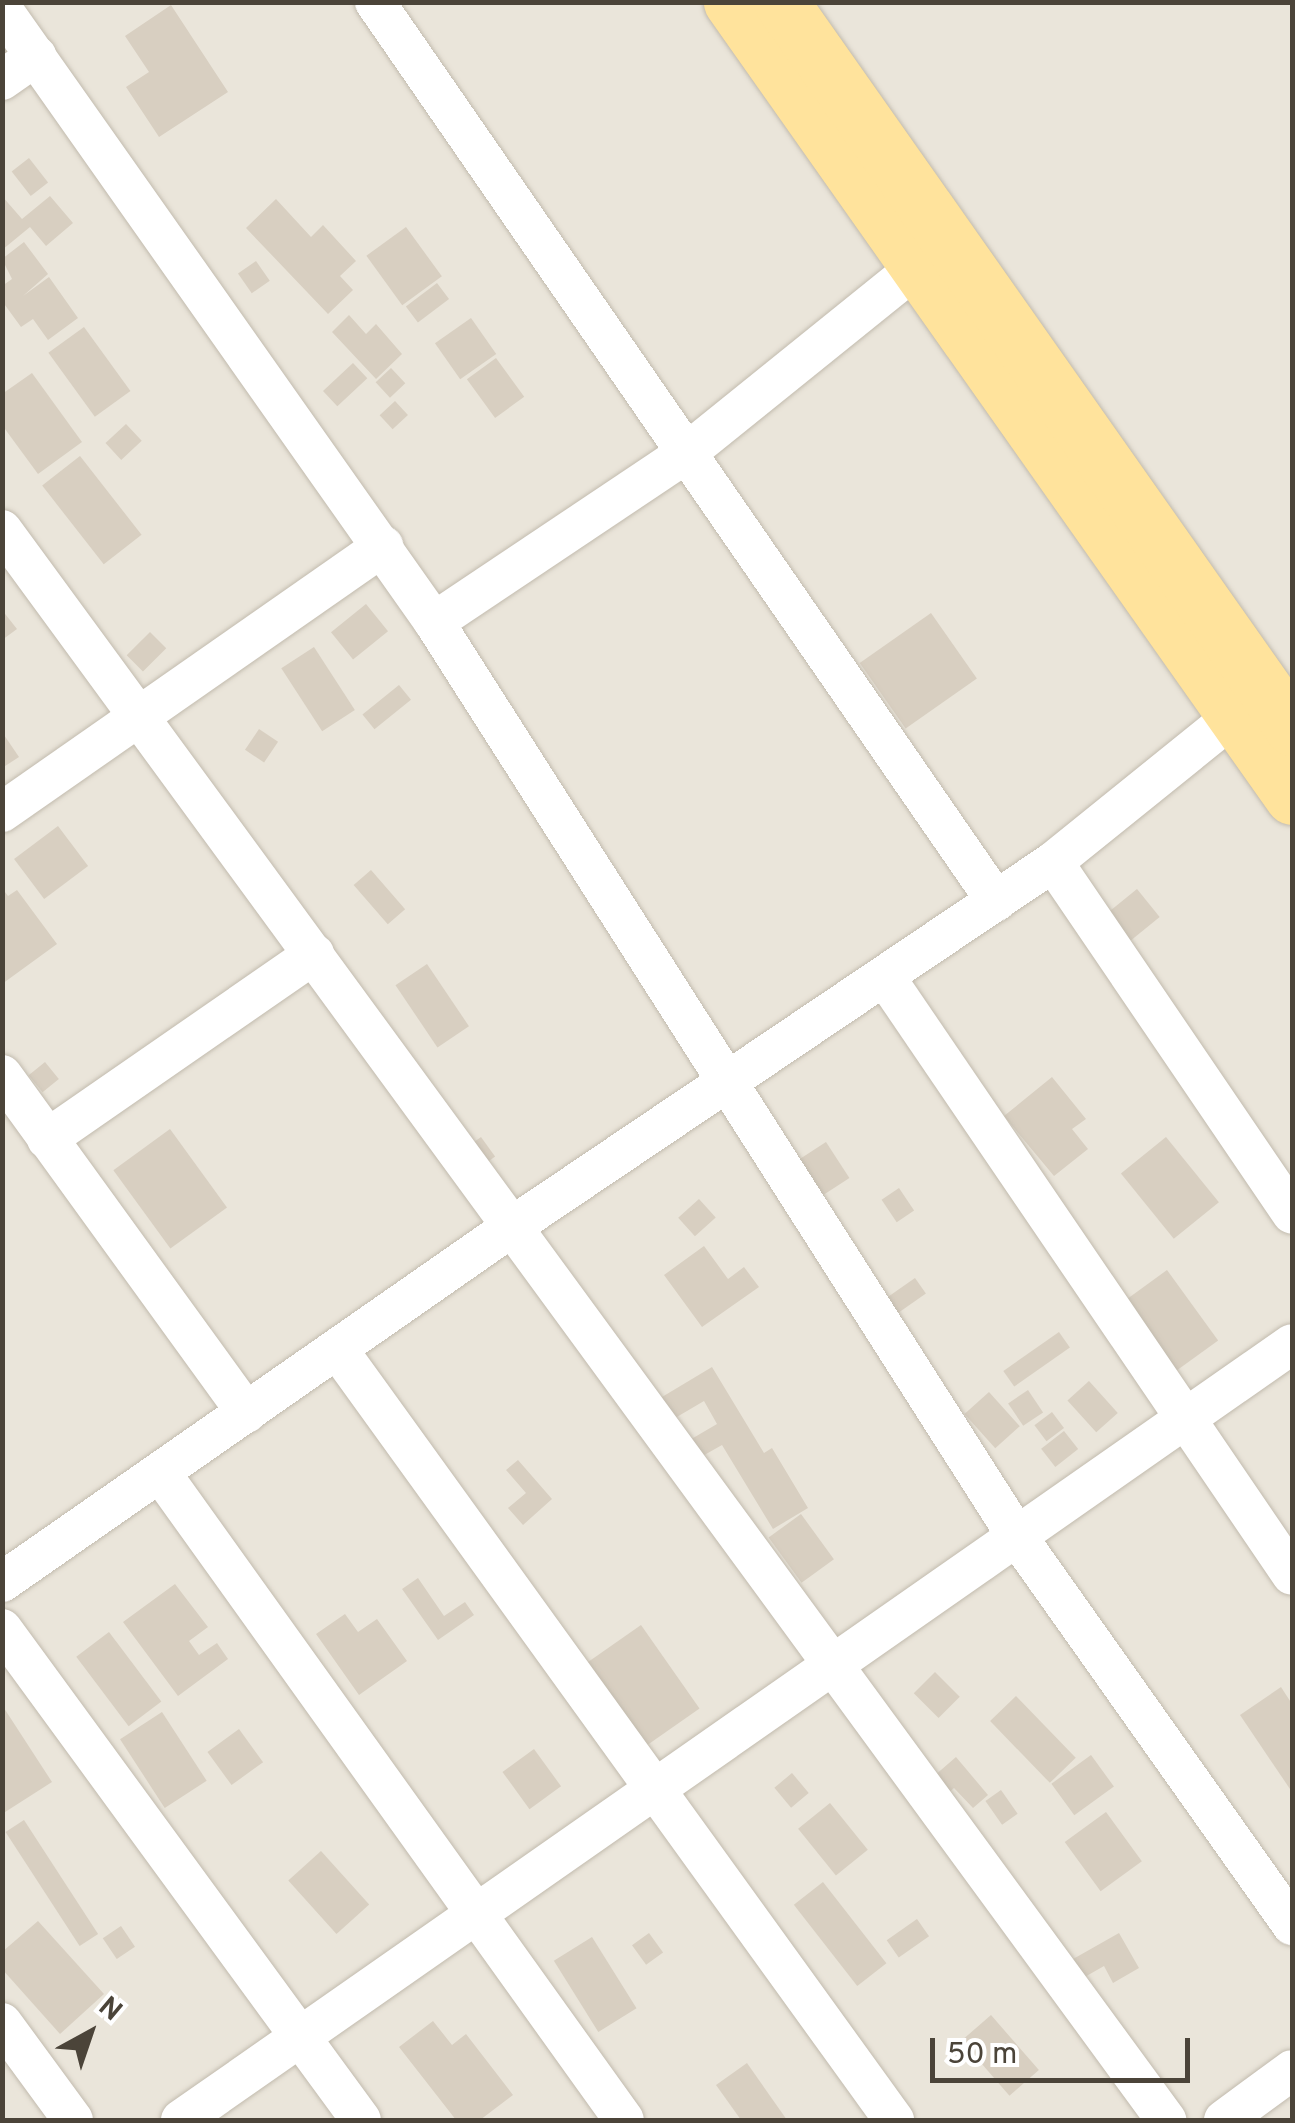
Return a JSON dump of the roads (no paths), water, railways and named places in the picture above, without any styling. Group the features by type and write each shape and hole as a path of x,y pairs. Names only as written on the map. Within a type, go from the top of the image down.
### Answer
{"main road":[{"path":"731,2 918,266 1265,711"},
{"path":"781,2 1265,711 1292,797"}],"street":[{"path":"375,2 996,902"},
{"path":"2,9 383,546 1016,1535 1292,1925"},
{"path":"2,80 36,56"},
{"path":"434,622 688,451 918,266"},
{"path":"2,530 834,1660 1166,2120"},
{"path":"2,812 383,546"},
{"path":"2,1582 162,1475 513,1226 996,902 1265,711"},
{"path":"1053,862 1292,1214"},
{"path":"46,1139 314,954"},
{"path":"885,977 1292,1576"},
{"path":"2,1075 247,1413"},
{"path":"182,2120 655,1792 834,1660 1292,1344"},
{"path":"338,1350 894,2120"},
{"path":"162,1475 624,2120"},
{"path":"2,1629 361,2120"},
{"path":"2,2022 73,2120"},
{"path":"1224,2120 1292,2070"}]}
